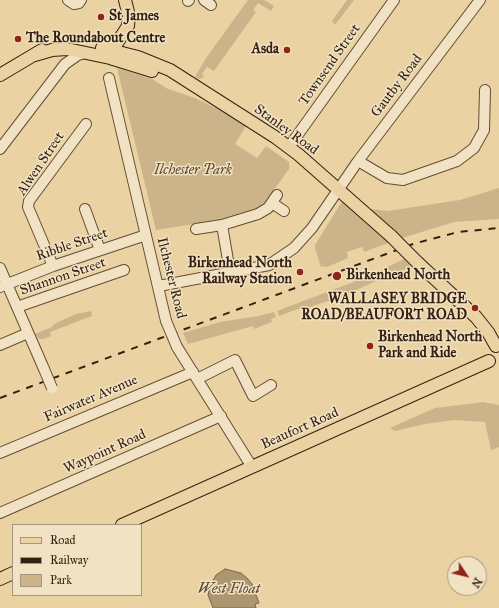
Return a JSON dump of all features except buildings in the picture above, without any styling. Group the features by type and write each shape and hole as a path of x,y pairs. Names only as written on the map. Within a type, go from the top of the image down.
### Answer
{"main road":[{"path":"110,58 114,57 136,21 136,10 127,1"},
{"path":"35,55 44,48 58,43 71,43 102,48 122,45 128,50 132,60"},
{"name":"Stanley Road","path":"59,49 110,58 132,60 170,70 289,147 391,236 476,317 497,346"},
{"path":"0,74 44,51 59,49"},
{"path":"494,363 488,358 489,351 497,346"},
{"name":"Beaufort Road","path":"124,524 252,467 494,363"},
{"path":"0,579 12,573"}],"street":[{"path":"68,0 74,4 79,3 81,0"},
{"name":"Townsend Street","path":"289,147 394,0"},
{"name":"Gautby Road","path":"159,286 269,265 294,248 312,228 358,160 480,0"},
{"path":"59,49 66,54 65,64"},
{"path":"0,150 65,64 78,55 84,53"},
{"name":"Ilchester Road","path":"109,78 166,321 178,347 252,467"},
{"path":"358,160 387,178 403,180 457,162 474,148 484,130 485,90"},
{"name":"Alwen Street","path":"53,266 28,207 29,201 86,124"},
{"path":"196,229 222,225 258,214 275,199 284,211"},
{"path":"85,209 100,250"},
{"path":"222,225 230,272"},
{"name":"Ribble Street","path":"4,286 53,266 146,235"},
{"path":"0,268 4,286 17,307 52,388"},
{"name":"Shannon Street","path":"17,307 119,269"},
{"path":"0,345 28,333"},
{"name":"Fairwater Avenue","path":"0,452 235,360 252,396 271,385"},
{"name":"Waypoint Road","path":"0,513 221,416"}],"green space":[{"path":"248,0 264,0 274,6 271,11 258,3 253,10 256,12 214,71 207,67 202,74 204,75 202,78 199,79 195,77 206,58"},
{"path":"347,0 354,0 335,25 332,21"},
{"name":"Ilchester Park","path":"117,68 152,79 168,89 195,98 218,109 246,126 235,144 257,158 266,146 289,162 289,169 263,205 256,209 226,219 156,230"},
{"path":"499,188 499,219 454,222 402,238 371,209 388,211 460,200"},
{"path":"343,201 394,241 364,252 362,247 347,252 348,258 327,267 321,267 315,245"},
{"path":"404,259 411,266 408,269 399,271 343,296 307,308 306,306 279,316 277,311 367,277"},
{"path":"91,311 92,316 50,332 51,336 39,339 35,334 76,314"},
{"path":"274,312 276,317 271,319 272,322 254,329 253,326 188,344 183,333 220,322"},
{"path":"483,402 499,405 499,447 491,450 485,422 454,420 425,424 395,431 390,428 435,408"}],"water":[{"name":"West Float","path":"225,569 241,573 252,584 259,603 255,604 256,608 213,608 208,595 210,586 216,575"}],"railway":[{"path":"0,398 413,244 458,232 499,228"}],"place":[{"name":"St James","path":"101,17"},
{"name":"The Roundabout Centre","path":"18,39"},
{"name":"Asda","path":"287,50"},
{"name":"Birkenhead North Railway Station","path":"300,272"},
{"name":"Birkenhead North","path":"337,276"},
{"name":"WALLASEY BRIDGE ROAD/BEAUFORT ROAD","path":"475,308"},
{"name":"Birkenhead North Park and Ride","path":"370,346"}]}
